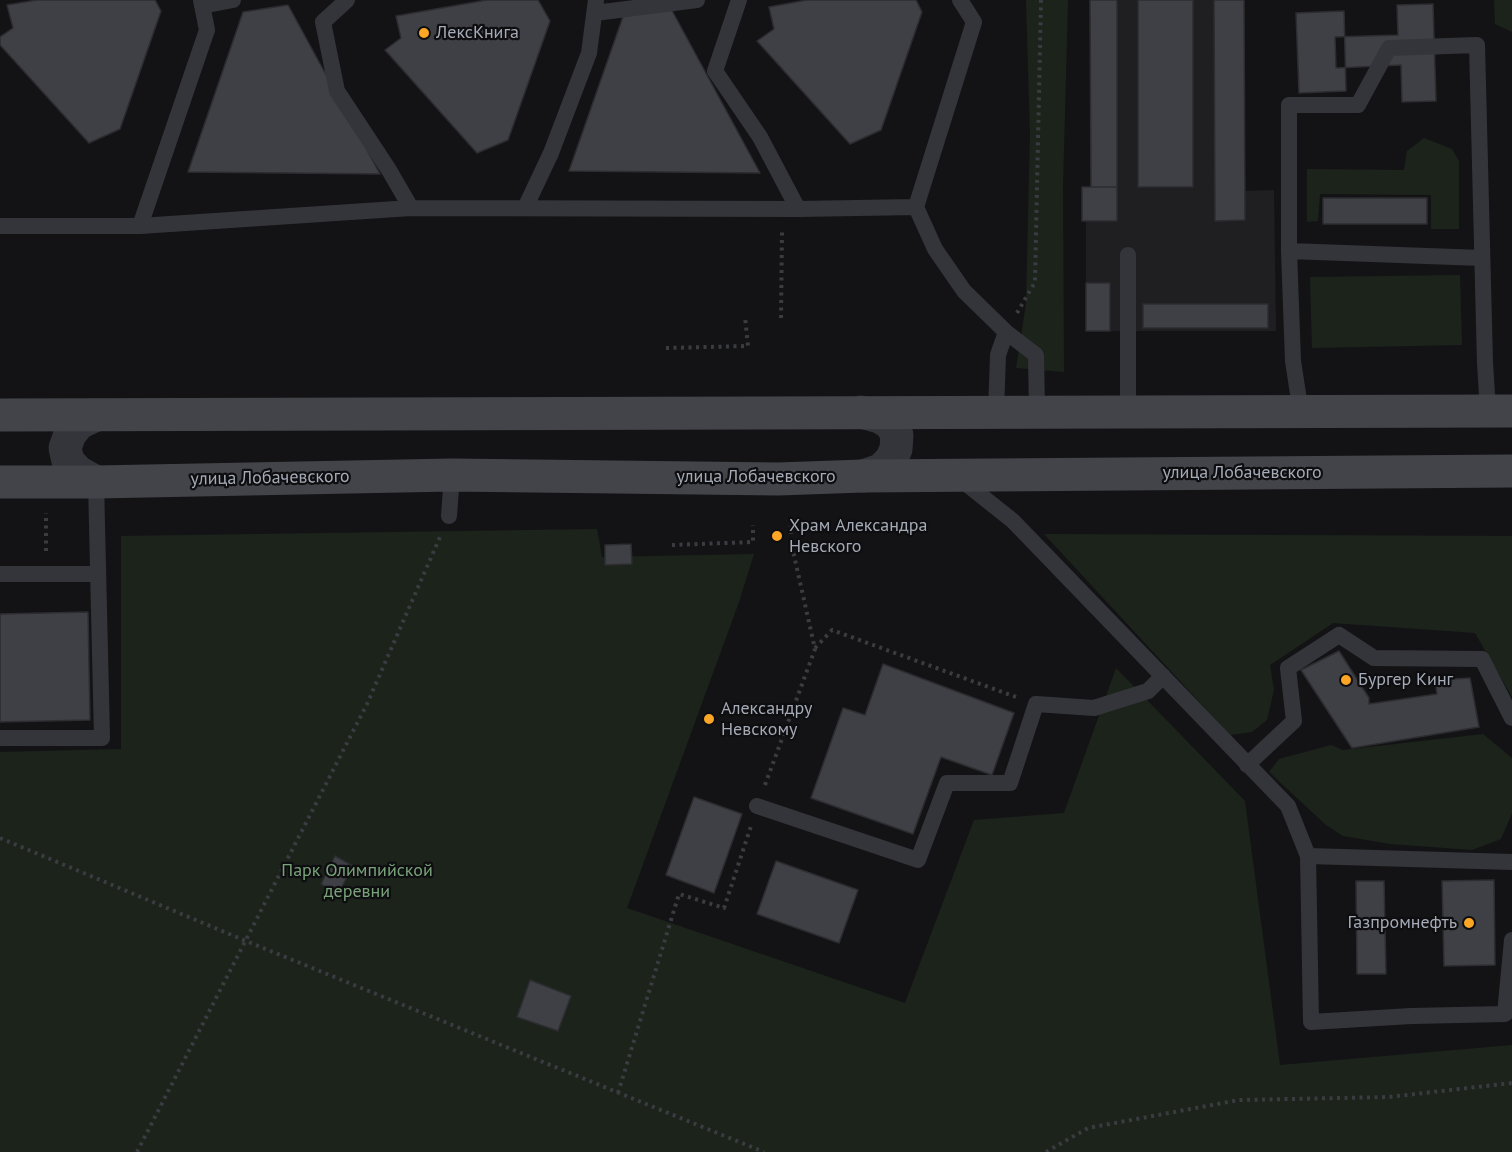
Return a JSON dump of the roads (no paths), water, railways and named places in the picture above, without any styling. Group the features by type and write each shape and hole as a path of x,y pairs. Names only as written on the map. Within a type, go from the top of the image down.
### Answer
{"main road":[{"path":"0,415 1500,411"},
{"name":"улица Лобачевского","path":"0,482 452,475 778,479 863,476 1512,471"}],"street":[{"path":"861,412 880,417 891,424 897,435 896,449 891,460 881,470 863,476"},
{"path":"96,415 79,423 70,434 65,448 69,461 78,472 96,482"}],"lane":[{"path":"140,226 207,30 201,3 233,0"},
{"path":"347,0 323,22 337,91 411,208"},
{"path":"525,208 551,153 589,53 595,7 697,0"},
{"path":"739,0 715,71 760,137 790,209"},
{"path":"960,0 974,22 916,207 935,249 964,291 1005,332 1036,355 1037,412"},
{"path":"1301,412 1293,361 1289,251 1289,105 1358,105 1389,48 1478,45 1482,258 1500,411"},
{"path":"0,226 140,226 411,208 916,207"},
{"path":"1289,251 1482,258"},
{"path":"1128,255 1128,412"},
{"path":"996,412 998,355 1005,332"},
{"path":"449,516 452,475"},
{"path":"956,475 1013,521 1288,806 1308,856 1311,1022 1411,1016 1505,1014 1512,940"},
{"path":"0,738 102,738 96,482"},
{"path":"0,574 98,574"},
{"path":"1247,765 1294,721 1288,668 1339,635 1374,658 1482,659 1512,718"},
{"path":"757,806 918,860 947,783 1010,783 1036,704 1094,708 1148,691 1163,676"},
{"path":"1308,856 1512,862"}],"place":[{"name":"ЛексКнига","path":"424,33"},
{"name":"Храм Александра Невского","path":"777,536"},
{"name":"Бургер Кинг","path":"1346,680"},
{"name":"Александру Невскому","path":"709,719"},
{"name":"Газпромнефть","path":"1469,923"}],"park label":[{"name":"Парк Олимпийской деревни","path":"357,881"}]}
